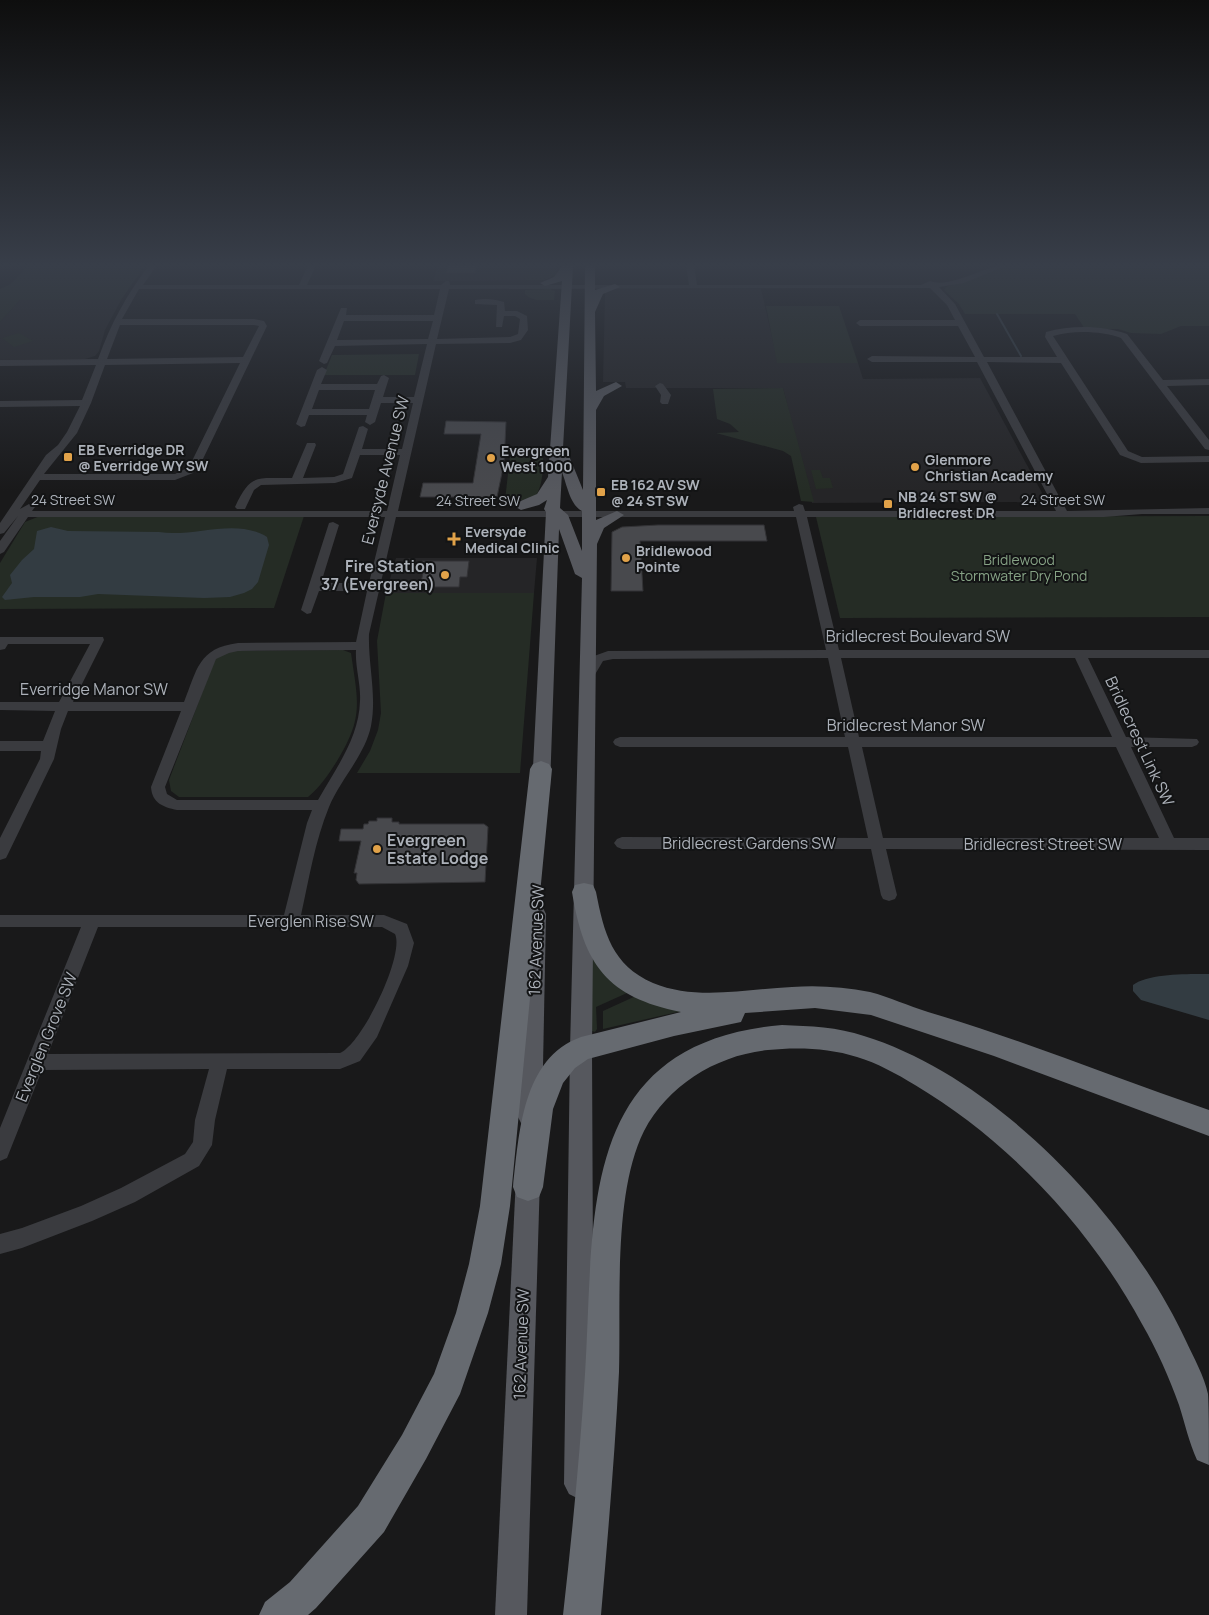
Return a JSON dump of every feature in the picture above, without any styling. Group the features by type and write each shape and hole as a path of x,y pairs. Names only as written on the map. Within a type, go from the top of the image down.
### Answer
{"highway":[{"path":"278,1615 303,1595 371,1519 414,1447 448,1382 472,1313 485,1264 495,1206 541,770"},
{"path":"584,892 589,925 596,944 606,959 628,982 657,996 704,1004 815,996 865,1002 998,1046 1141,1100 1209,1123"},
{"path":"528,1187 538,1116 547,1085 555,1069 569,1055 581,1049 674,1025 745,1012 816,1007 866,1010 912,1018"},
{"path":"582,1615 595,1492 608,1218 622,1152 649,1099 691,1063 715,1051 739,1043 771,1038 802,1037 834,1040 864,1048 895,1060 928,1079 960,1099 1018,1144 1066,1192 1098,1229 1144,1294 1179,1364 1209,1448"}],"main road":[{"name":"162 Avenue SW","path":"511,1615 528,1187 541,770 553,510 564,340"},
{"name":"162 Avenue SW","path":"578,1615 581,1049 589,633 587,590 589,411 581,379 587,340"},
{"path":"560,397 581,379 563,344"},
{"path":"589,411 600,394 616,386"},
{"path":"557,443 589,510"},
{"path":"521,506 535,503 543,497 556,474"},
{"path":"553,510 587,590"},
{"path":"588,547 598,525 607,518 617,515"}],"street":[{"path":"0,550 22,511 36,477 50,457 60,451 86,403 109,340"},
{"path":"36,477 175,477 189,473 257,340"},
{"path":"301,424 331,343 346,340"},
{"name":"Eversyde Avenue SW","path":"291,920 315,823 322,805 357,746 364,726 366,700 362,646 374,587 433,340"},
{"path":"971,340 1062,511"},
{"path":"1051,340 1123,452 1128,456 1146,460 1209,459"},
{"path":"1129,340 1209,447"},
{"path":"872,359 1064,360"},
{"path":"0,363 247,360"},
{"path":"1160,382 1209,382"},
{"path":"241,507 249,488 255,483 268,480 344,478 350,472 382,383 316,387"},
{"path":"660,386 666,395 665,402"},
{"path":"377,400 419,400"},
{"path":"0,404 86,403"},
{"path":"306,412 373,412"},
{"path":"297,480 311,445"},
{"path":"0,531 22,511 48,477 62,456 60,451"},
{"path":"356,452 406,452"},
{"name":"24 Street SW","path":"22,511 241,507 392,511 521,506 553,510"},
{"name":"24 Street SW","path":"589,510 617,515 801,511"},
{"name":"24 Street SW","path":"22,511 1062,511 1104,514 1142,511 1209,511"},
{"path":"801,511 888,895"},
{"path":"307,610 333,525"},
{"path":"314,587 374,587"},
{"path":"589,633 591,641 598,649 628,654"},
{"path":"0,646 4,640 98,640 65,705 48,746 47,759 0,854"},
{"path":"322,805 177,805 165,802 158,793 158,786 208,659 223,650 238,647 362,646"},
{"path":"588,675 597,658 628,654"},
{"name":"Bridlecrest Boulevard SW","path":"628,654 1209,654"},
{"name":"Bridlecrest Link SW","path":"1080,654 1169,844"},
{"name":"Everridge Manor SW","path":"0,706 188,707"},
{"name":"Bridlecrest Manor SW","path":"620,742 1192,742"},
{"path":"0,746 48,746"},
{"name":"Bridlecrest Gardens SW","path":"622,843 877,844"},
{"name":"Bridlecrest Street SW","path":"877,844 1209,844"},
{"name":"Everglen Rise SW","path":"0,921 384,921 401,929 406,939 406,946 382,1009 358,1052 340,1061 36,1062"},
{"name":"Everglen Grove SW","path":"0,1152 92,921"},
{"path":"0,1244 85,1214 128,1195 192,1160 202,1145 205,1120 220,1062"}],"shaded area":[{"path":"0,340 102,340 99,351 95,356 85,359 0,360"},
{"name":"Glenmore Christian Academy","path":"604,340 773,340 778,363 858,363 863,379 980,378 1047,502 812,503 783,388 626,388 625,382 603,382"},
{"path":"51,527 68,531 172,533 228,528 241,529 255,531 267,537 269,545 258,582 252,589 230,597 204,598 98,594 80,597 34,597 5,600 2,597 12,583 10,575 34,549 37,531"},
{"path":"396,558 537,558 534,593 386,593"},
{"path":"1209,974 1209,1020 1141,1000 1133,991 1133,985 1149,978 1170,975"}],"green space":[{"path":"5,340 33,341 14,347"},
{"path":"773,340 850,340 858,363 777,363"},
{"path":"419,354 415,375 324,375 332,355"},
{"path":"783,388 814,502 801,501 791,456 783,451 716,433 739,432 730,424 717,419 713,389"},
{"path":"510,456 543,456 540,485 536,496 532,500 505,500"},
{"path":"811,470 820,470 823,478 830,478 833,488 816,489"},
{"path":"40,516 304,516 274,608 0,609 0,563 25,522"},
{"name":"Bridlewood Stormwater Dry Pond","path":"1209,516 1209,617 840,618 816,517"},
{"path":"386,593 534,593 520,773 357,773 370,751 378,730 381,713 377,641"},
{"path":"343,650 351,653 357,697 355,720 346,746 337,761 321,784 308,797 179,797 171,791 169,780 215,659 226,651"},
{"path":"592,953 629,990 627,993 596,1007 597,1029 595,1032 592,1031"},
{"path":"638,995 682,1011 603,1029 603,1011"}],"building":[{"name":"Evergreen West 1000","path":"446,421 506,422 504,463 497,497 420,497 423,483 473,483 481,434 444,434"},
{"name":"Bridlewood Pointe","path":"764,525 767,541 640,541 643,591 611,591 612,532 622,527"},
{"name":"Fire Station 37 (Evergreen)","path":"422,561 469,561 467,577 460,577 459,587 420,587 423,573 420,573"},
{"name":"Evergreen Estate Lodge","path":"377,818 392,818 392,822 399,822 399,824 484,824 488,827 485,882 359,884 356,880 357,873 354,873 361,841 339,841 341,829 363,829 364,824 368,824 369,821 377,821"}],"waterway":[{"path":"1012,340 1021,356"}],"place":[{"name":"EB Everridge DR @ Everridge WY SW","path":"68,457"},
{"name":"Evergreen West 1000","path":"491,458"},
{"name":"Glenmore Christian Academy","path":"915,467"},
{"name":"EB 162 AV SW @ 24 ST SW","path":"601,492"},
{"name":"NB 24 ST SW @ Bridlecrest DR","path":"888,504"},
{"name":"Eversyde Medical Clinic","path":"454,539"},
{"name":"Bridlewood Pointe","path":"626,558"},
{"name":"Fire Station 37 (Evergreen)","path":"445,575"},
{"name":"Evergreen Estate Lodge","path":"377,849"}]}
